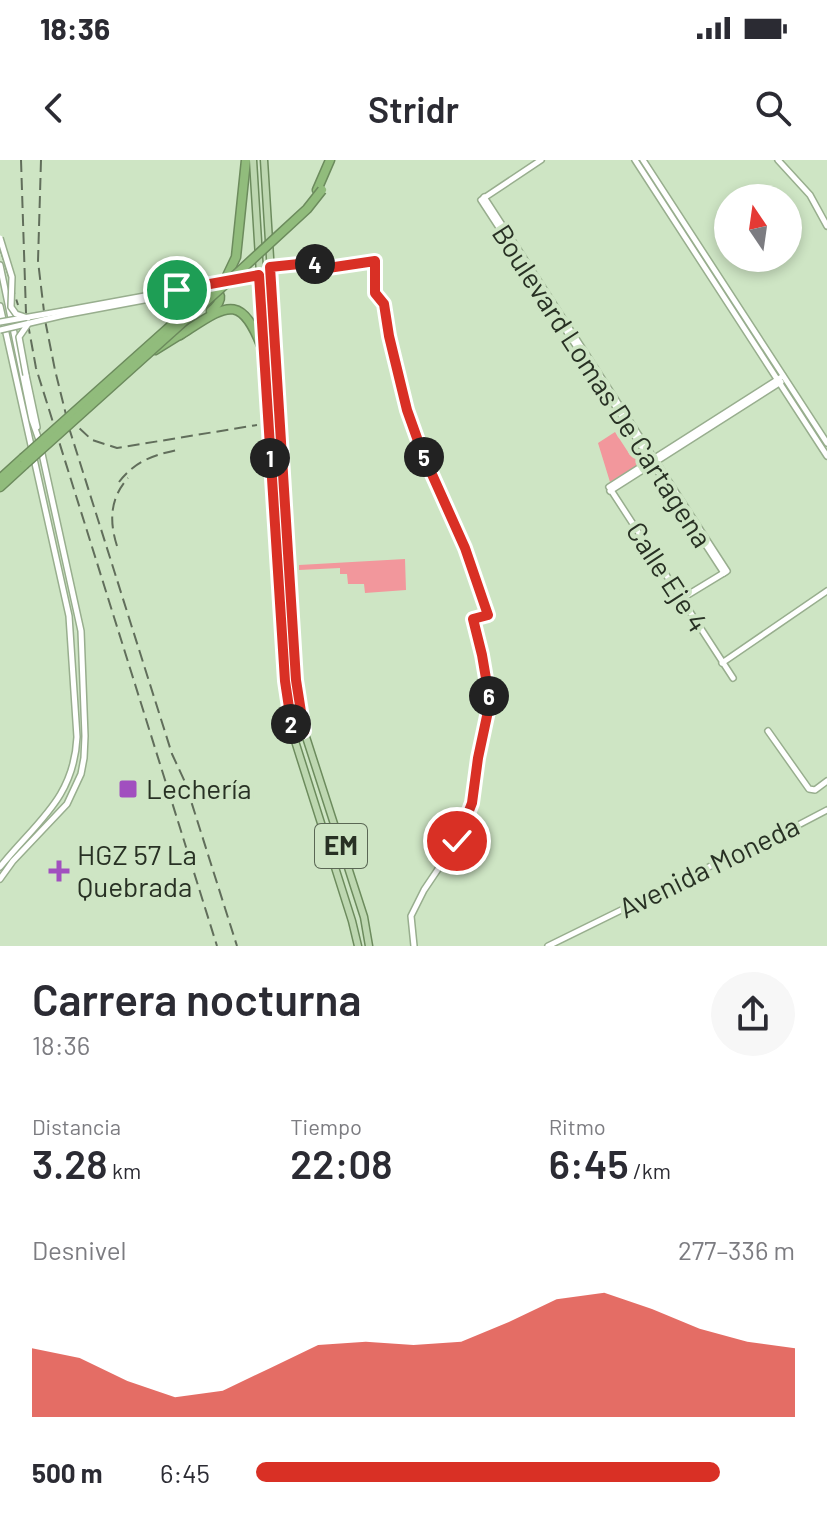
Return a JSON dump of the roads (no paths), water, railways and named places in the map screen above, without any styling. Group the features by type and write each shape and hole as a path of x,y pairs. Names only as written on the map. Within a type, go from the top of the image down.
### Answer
{"highway":[{"path":"227,276 236,257 246,160"},
{"path":"0,477 24,461 147,355 307,209 332,160"},
{"path":"0,487 117,373 319,190"},
{"path":"177,337 220,302 219,290 211,283"},
{"path":"117,373 130,357 189,305 195,298 191,287"},
{"path":"147,355 216,312 228,308 237,309 251,320 264,353"}],"main road":[{"name":"EM","path":"253,160 285,681 293,734 358,946"},
{"name":"EM","path":"264,160 296,680 304,731 355,889 369,946"},
{"name":"Boulevard Lomas De Cartagena","path":"541,160 483,198 725,572 681,599"},
{"path":"635,160 827,443"},
{"path":"643,160 782,379 827,456"},
{"path":"778,160 810,195 827,226"},
{"path":"0,238 12,277 11,307 16,314 31,320"},
{"path":"270,267 309,263 328,268 375,261 375,293 384,304 407,410 422,452 461,536 488,615 473,619 490,702 472,803 457,841 424,890 411,916 414,946"},
{"path":"0,265 3,326 39,440"},
{"path":"3,326 259,275"},
{"path":"0,306 59,571 73,649 77,737 72,773 56,802 0,865"},
{"path":"0,879 67,804 81,774 85,736 83,647 19,337 31,320"},
{"path":"652,461 782,379"},
{"name":"Calle Eje 4","path":"652,461 609,489 733,678"},
{"path":"59,571 69,569"},
{"path":"722,663 827,591"},
{"path":"293,734 304,731"},
{"path":"768,731 809,789 815,790 827,781"},
{"name":"Avenida Moneda","path":"548,946 719,862 743,854 827,810"},
{"path":"343,893 355,889"}],"railway":[{"path":"21,160 26,313 36,368 217,946"},
{"path":"41,160 38,261 45,320 70,431 172,754 185,782 237,946"},
{"path":"0,248 18,305"},
{"path":"69,414 92,440 117,448 257,425"},
{"path":"119,482 145,460 177,450"},
{"path":"117,546 113,528 114,502 128,478"}],"place":[{"name":"Lechería","path":"128,789"},
{"name":"HGZ 57 La Quebrada","path":"59,871"}]}
